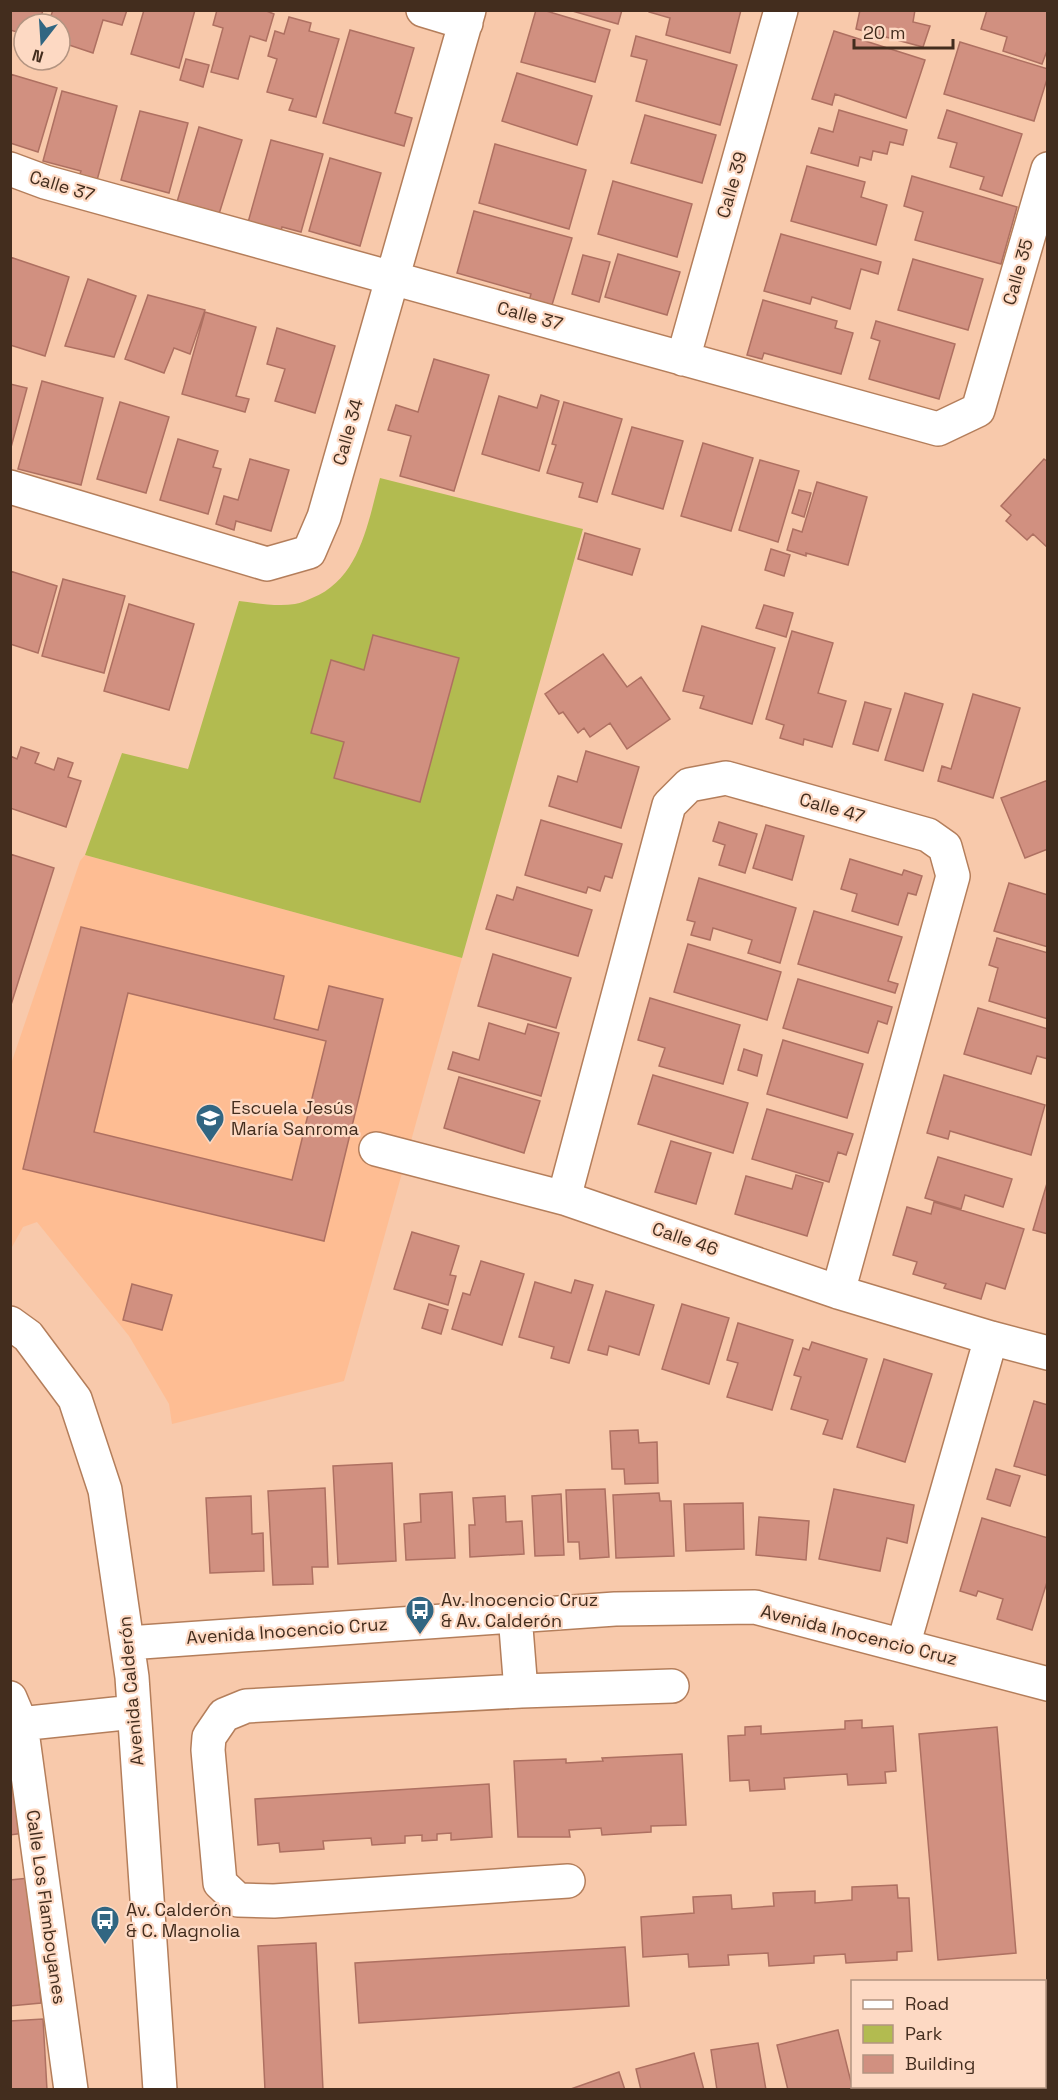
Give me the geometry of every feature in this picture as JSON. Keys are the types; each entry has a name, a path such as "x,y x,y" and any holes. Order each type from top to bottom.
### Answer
{"street":[{"path":"423,10 467,17"},
{"name":"Calle 39","path":"684,359 781,10"},
{"name":"Calle 34","path":"10,487 267,564 309,552 324,517 467,17"},
{"name":"Calle 37","path":"10,169 45,182 939,429 978,410 999,340"},
{"name":"Calle 35","path":"999,340 1047,169"},
{"name":"Calle 47","path":"564,1198 669,805 682,791 689,785 726,778 928,835 945,847 953,876 838,1292"},
{"name":"Calle 46","path":"376,1149 564,1198 838,1292 1047,1353"},
{"name":"Avenida Calderón","path":"10,1323 28,1336 75,1399 105,1490 128,1643 160,2090"},
{"path":"903,1646 991,1338"},
{"name":"Avenida Inocencio Cruz","path":"128,1643 615,1609 755,1607 1047,1684"},
{"path":"515,1615 521,1691"},
{"path":"568,1881 274,1901 238,1899 220,1883 208,1750 209,1737 224,1715 246,1706 521,1691 672,1686"},
{"path":"14,1716 134,1712"},
{"name":"Calle Los Flamboyanes","path":"14,1716 71,2090"}],"shaded area":[{"name":"Escuela Jesús María Sanroma","path":"85,855 462,958 344,1381 172,1424 169,1404 129,1336 37,1222 23,1227 11,1246 11,1064 80,861"}],"green space":[{"path":"380,478 583,529 462,958 85,855 122,753 188,769 239,601 288,605 312,598 328,589 341,577 360,547"}],"building":[{"path":"10,10 43,10 42,12 12,12 12,31 10,30"},
{"path":"53,10 127,10 122,25 103,20 93,53 72,46 72,12 52,12"},
{"path":"144,10 195,10 179,68 131,54"},
{"path":"217,10 264,10 274,14 266,41 250,36 238,79 211,72 223,28 213,25"},
{"path":"536,10 543,10 610,30 595,82 521,62"},
{"path":"569,10 622,10 618,24"},
{"path":"649,10 741,10 730,53 666,35 670,18 649,12"},
{"path":"860,10 915,10 913,22 930,26 923,47 856,29"},
{"path":"987,10 1048,10 1048,48 1042,64 1003,51 1007,37 981,29"},
{"path":"289,17 311,23 309,31 339,39 316,117 289,110 293,99 267,92 277,59 268,56 275,31 284,34"},
{"path":"350,30 414,48 395,113 412,118 404,146 323,123"},
{"path":"834,31 925,60 906,118 835,94 832,105 812,99"},
{"path":"636,36 737,65 720,125 636,101 647,60 631,56"},
{"path":"960,42 1048,69 1048,76 1034,121 944,94"},
{"path":"186,59 209,65 203,87 180,80"},
{"path":"517,73 592,96 577,145 502,121"},
{"path":"10,74 57,88 38,152 10,143"},
{"path":"62,91 117,106 96,184 78,179 81,171 43,161"},
{"path":"839,110 907,130 903,145 890,142 887,154 873,151 871,160 860,157 858,166 811,153 819,128 833,132"},
{"path":"947,110 1022,134 1002,196 980,189 984,177 950,167 957,143 938,138"},
{"path":"140,111 188,123 169,193 121,180"},
{"path":"645,115 716,135 702,183 631,163"},
{"path":"199,127 242,140 219,214 177,202"},
{"path":"271,140 323,154 301,232 282,227 280,236 247,226"},
{"path":"495,144 586,170 569,229 479,203"},
{"path":"330,158 381,173 360,246 309,231"},
{"path":"807,166 865,182 861,197 887,205 876,245 791,221"},
{"path":"912,176 1017,207 1001,264 915,240 923,212 904,206"},
{"path":"613,181 692,204 677,257 598,234"},
{"path":"474,211 572,238 549,315 527,308 531,294 457,273"},
{"path":"781,234 881,262 878,274 861,269 850,309 812,297 810,304 764,291"},
{"path":"618,254 680,272 667,315 605,297"},
{"path":"583,255 610,262 599,302 572,294"},
{"path":"10,257 69,277 45,356 10,345"},
{"path":"913,259 983,279 968,330 898,310"},
{"path":"88,279 136,296 114,357 65,346"},
{"path":"148,295 205,310 190,354 174,348 164,373 125,359"},
{"path":"763,300 837,321 835,328 853,333 841,374 764,353 762,359 747,355"},
{"path":"205,312 256,327 236,396 249,399 245,412 182,394"},
{"path":"876,321 955,344 939,399 869,379 880,341 871,338"},
{"path":"277,328 335,346 315,413 275,401 285,369 267,364"},
{"path":"434,359 489,375 454,491 400,476 411,436 388,430 396,405 418,412"},
{"path":"42,381 103,398 81,485 18,469"},
{"path":"10,384 27,388 10,451"},
{"path":"541,395 559,401 539,471 482,454 499,396 537,408"},
{"path":"120,402 169,417 146,493 97,479"},
{"path":"564,402 622,419 597,502 579,497 583,483 547,473 556,445 552,444"},
{"path":"632,427 683,441 663,509 612,494"},
{"path":"178,439 218,451 213,467 221,469 208,514 160,500"},
{"path":"703,443 753,458 731,531 681,516"},
{"path":"250,459 289,470 271,531 236,521 234,530 216,524 224,496 238,500"},
{"path":"1044,459 1048,462 1048,548 1033,534 1027,540 1006,521 1011,515 1001,506"},
{"path":"760,460 799,471 778,542 739,530"},
{"path":"817,482 867,497 848,565 787,550 793,529 802,532"},
{"path":"799,490 811,493 804,517 792,513"},
{"path":"585,533 640,549 632,575 578,559"},
{"path":"771,549 790,555 784,576 765,570"},
{"path":"10,571 57,586 38,653 10,644"},
{"path":"63,579 125,596 104,673 42,656"},
{"path":"129,604 194,624 169,710 104,691"},
{"path":"764,605 793,613 786,637 756,628"},
{"path":"702,626 775,648 752,724 700,708 704,696 683,691"},
{"path":"792,631 833,643 818,693 846,701 832,747 804,739 803,745 780,738 784,725 766,719"},
{"path":"373,635 459,658 420,802 334,778 344,742 311,733 331,660 364,670"},
{"path":"603,654 627,687 641,677 670,719 627,749 610,723 590,737 584,728 578,733 563,712 559,714 545,694"},
{"path":"905,693 943,704 923,771 885,760"},
{"path":"973,694 1020,708 993,798 938,781 942,766 951,769"},
{"path":"865,702 891,709 878,751 853,744"},
{"path":"21,747 39,753 35,763 54,770 58,758 73,763 68,777 81,781 66,827 10,808 10,756 17,759"},
{"path":"586,751 639,767 621,828 549,806 558,776 577,782"},
{"path":"1048,780 1048,849 1025,858 1001,798"},
{"path":"541,820 622,844 612,878 605,876 600,891 588,887 586,893 525,875"},
{"path":"719,822 757,834 745,873 719,865 725,845 713,841"},
{"path":"766,825 804,836 792,880 753,868"},
{"path":"10,854 54,868 10,1008"},
{"path":"850,859 902,875 904,870 922,876 916,895 908,893 898,925 852,911 857,894 841,889"},
{"path":"699,878 796,908 780,963 748,953 752,940 713,928 710,940 691,935 695,922 687,920"},
{"path":"1009,883 1048,895 1048,947 994,931"},
{"path":"517,887 592,910 578,956 486,929 497,895 513,900"},
{"path":"814,911 902,937 888,981 898,984 895,993 798,964"},
{"path":"81,927 284,976 274,1019 318,1030 329,986 383,999 324,1241 23,1169","holes":["128,993 326,1041 292,1180 94,1132"]},
{"path":"997,938 1048,953 1048,1019 989,1001 998,968 989,965"},
{"path":"688,944 781,972 767,1020 674,992"},
{"path":"493,954 571,978 556,1028 478,1006"},
{"path":"798,979 892,1007 887,1024 878,1021 868,1053 783,1028"},
{"path":"650,998 740,1025 723,1084 659,1066 665,1048 638,1040"},
{"path":"978,1008 1048,1029 1048,1059 1037,1056 1031,1074 964,1054"},
{"path":"489,1023 525,1034 528,1024 559,1033 541,1096 448,1069 453,1052 479,1060"},
{"path":"783,1040 863,1064 847,1118 767,1094"},
{"path":"744,1049 762,1055 757,1076 738,1070"},
{"path":"653,1075 748,1103 733,1153 638,1124"},
{"path":"944,1075 1045,1105 1031,1155 950,1131 948,1139 927,1133"},
{"path":"459,1077 540,1101 524,1153 444,1128"},
{"path":"767,1109 853,1134 846,1155 838,1152 829,1182 752,1159"},
{"path":"671,1141 711,1153 696,1204 655,1192"},
{"path":"938,1157 1012,1179 1003,1207 965,1195 961,1209 925,1198"},
{"path":"796,1175 823,1183 807,1236 735,1214 746,1176 792,1189"},
{"path":"1048,1180 1048,1234 1033,1230"},
{"path":"934,1202 1024,1229 1005,1289 986,1283 981,1299 944,1288 946,1284 913,1274 917,1262 893,1255 907,1207 931,1214"},
{"path":"412,1232 459,1246 450,1275 456,1276 448,1305 394,1289"},
{"path":"481,1261 524,1274 502,1345 452,1329 463,1293 470,1295"},
{"path":"575,1280 593,1285 569,1363 551,1358 554,1347 519,1337 535,1282 571,1293"},
{"path":"132,1284 172,1295 162,1330 123,1320"},
{"path":"606,1291 654,1305 639,1355 609,1346 607,1355 588,1350"},
{"path":"429,1304 448,1310 441,1334 422,1328"},
{"path":"682,1304 729,1318 709,1384 662,1369"},
{"path":"738,1323 793,1340 772,1410 727,1397 738,1363 727,1360"},
{"path":"812,1342 867,1359 842,1439 823,1434 828,1420 791,1409 801,1377 794,1375 803,1348 809,1350"},
{"path":"884,1359 932,1374 905,1462 857,1447"},
{"path":"1034,1401 1048,1405 1048,1476 1014,1466"},
{"path":"638,1430 639,1443 657,1442 658,1483 625,1484 624,1469 612,1469 610,1431"},
{"path":"392,1463 396,1561 338,1564 333,1466"},
{"path":"996,1469 1020,1476 1010,1506 987,1499"},
{"path":"325,1488 328,1567 312,1567 313,1584 273,1585 268,1491"},
{"path":"605,1489 609,1557 580,1559 579,1542 568,1542 566,1490"},
{"path":"834,1489 914,1505 907,1543 887,1538 880,1571 819,1559"},
{"path":"452,1492 455,1558 406,1560 404,1524 421,1522 420,1494"},
{"path":"659,1493 660,1501 671,1501 674,1556 616,1558 613,1495"},
{"path":"561,1494 564,1555 535,1556 532,1496"},
{"path":"251,1496 252,1534 263,1533 264,1571 210,1573 206,1498"},
{"path":"505,1496 506,1522 522,1521 524,1554 470,1557 469,1525 475,1525 473,1498"},
{"path":"743,1503 744,1549 686,1551 684,1504"},
{"path":"759,1517 809,1521 806,1560 756,1555"},
{"path":"982,1518 1048,1538 1048,1579 1032,1630 997,1619 1003,1599 978,1591 976,1596 960,1591"},
{"path":"862,1720 862,1728 893,1726 896,1771 885,1772 886,1783 848,1785 847,1774 784,1778 785,1789 750,1791 749,1780 730,1781 728,1736 745,1735 745,1727 761,1726 761,1734 845,1729 845,1721"},
{"path":"997,1727 1016,1953 938,1960 919,1734"},
{"path":"682,1754 686,1825 651,1826 651,1832 602,1835 601,1828 569,1830 570,1837 518,1837 514,1761 566,1759 566,1763 603,1761 602,1758"},
{"path":"17,1772 24,1833 10,1835 10,1773"},
{"path":"489,1784 492,1837 451,1840 451,1833 437,1834 437,1840 422,1841 422,1835 405,1836 405,1843 372,1845 371,1838 323,1841 324,1849 280,1852 279,1843 258,1845 255,1799"},
{"path":"29,1878 41,2003 10,2006 10,1880"},
{"path":"897,1885 898,1898 909,1898 912,1951 897,1952 897,1960 846,1963 845,1954 814,1956 814,1963 769,1966 768,1953 728,1955 729,1965 689,1967 688,1954 643,1957 641,1917 694,1913 693,1897 731,1895 732,1909 774,1906 773,1893 815,1891 815,1903 852,1900 852,1887"},
{"path":"316,1943 323,2090 265,2090 258,1946"},
{"path":"625,1947 629,2006 359,2023 355,1963"},
{"path":"43,2019 47,2090 10,2090 10,2021"},
{"path":"838,2030 853,2090 788,2090 777,2045"},
{"path":"758,2043 766,2090 717,2090 711,2050"},
{"path":"694,2053 704,2090 641,2090 636,2069"},
{"path":"619,2072 625,2090 568,2090"},
{"path":"862,2088 924,2088 925,2090 863,2090"}],"place":[{"name":"Escuela Jesús María Sanroma","path":"210,1144"},
{"name":"Av. Inocencio Cruz & Av. Calderón","path":"420,1636"},
{"name":"Av. Calderón & C. Magnolia","path":"105,1946"}]}
